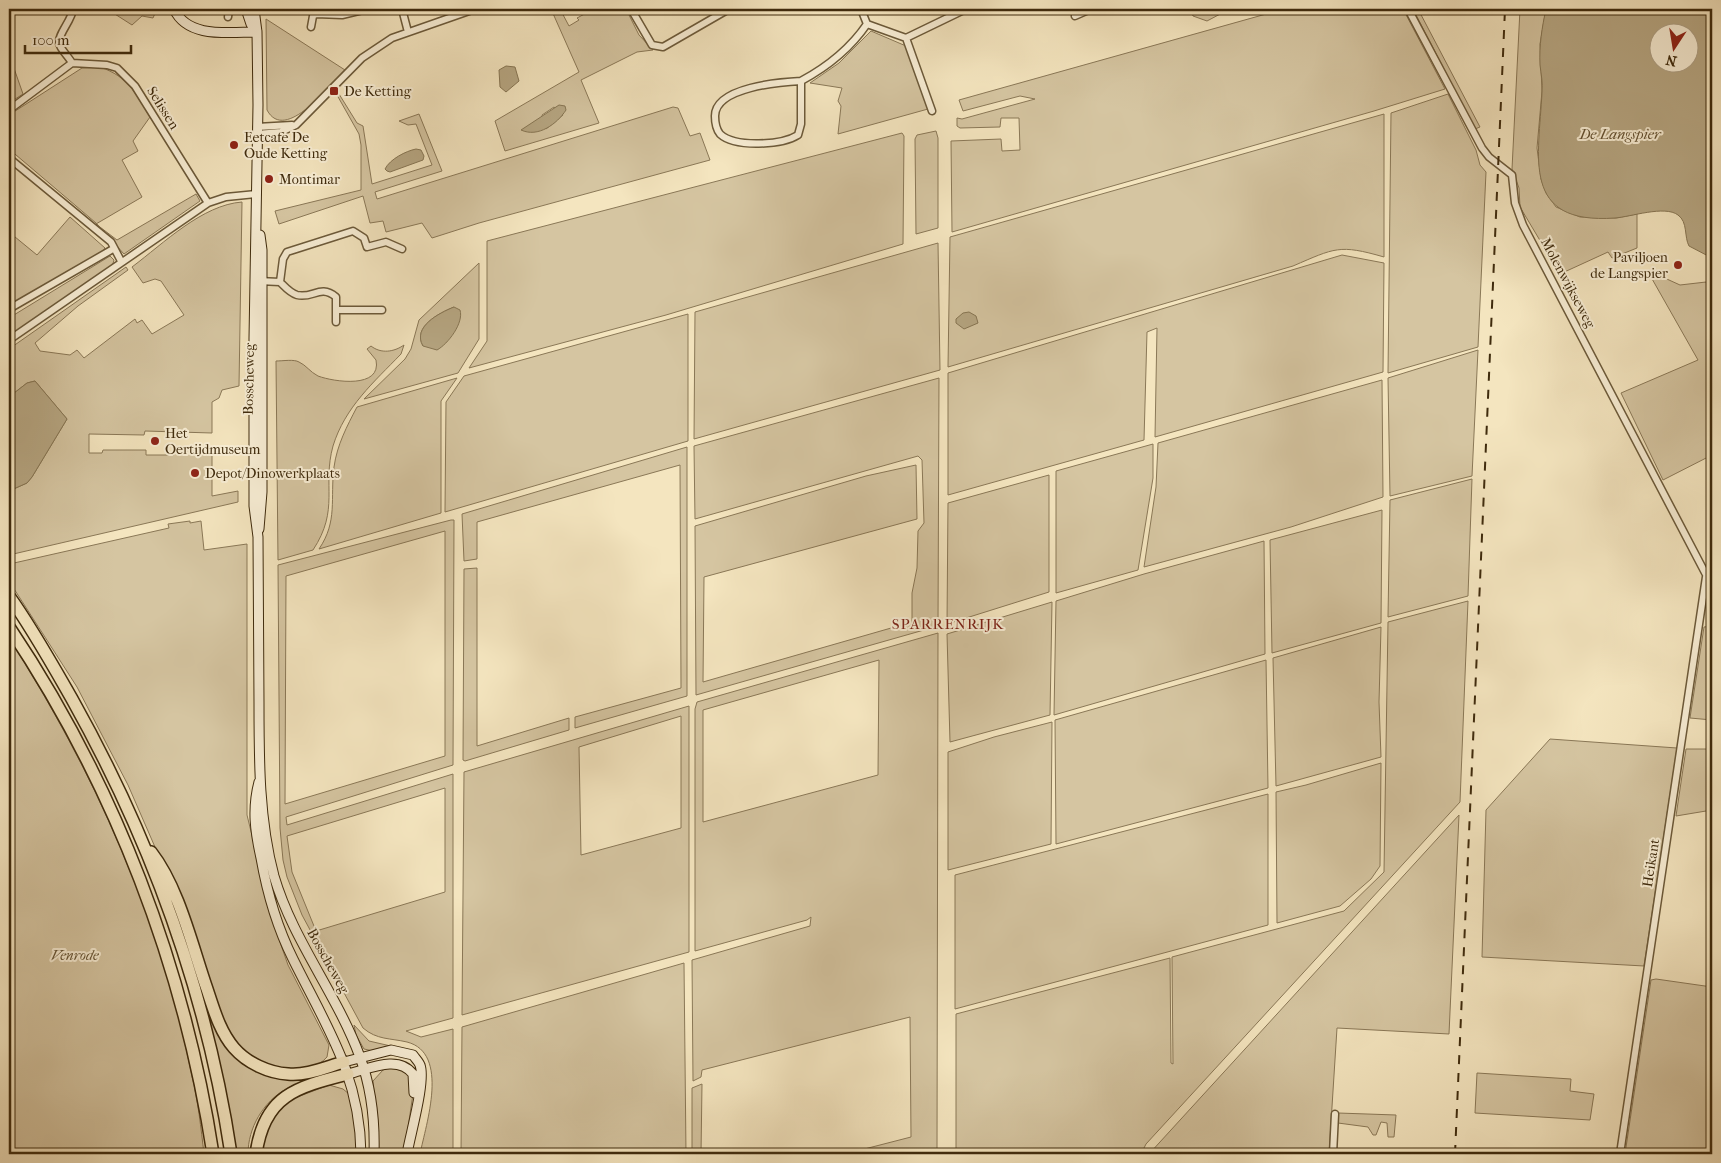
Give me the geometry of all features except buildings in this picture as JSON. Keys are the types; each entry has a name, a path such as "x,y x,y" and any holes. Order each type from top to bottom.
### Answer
{"highway":[{"path":"9,596 40,643 106,760 142,838 165,899 198,1002 210,1048 231,1154"},
{"path":"9,627 64,716 93,770 148,900 170,962 195,1055 213,1154"},
{"path":"142,838 161,864 216,1015 223,1032 235,1049 251,1062 270,1071 289,1075 307,1073 344,1062"},
{"path":"256,1154 259,1135 266,1117 276,1104 290,1093 348,1074"}],"main road":[{"path":"174,9 184,23 189,26 221,33 257,32"},
{"name":"Bosscheweg","path":"246,9 251,24 257,32"},
{"name":"Bosscheweg","path":"254,9 257,32 257,221 262,250 259,281 254,506 258,536 260,780 270,855 284,904 361,1058 373,1117 374,1154"},
{"name":"Bosscheweg","path":"260,780 254,802 254,824 273,910 292,958 324,1016 344,1062 359,1118 361,1154"},
{"path":"344,1062 391,1050 413,1056 420,1065 422,1077 407,1154"},
{"path":"348,1074 393,1063 409,1068 415,1082 415,1109"}],"street":[{"path":"9,110 72,63 59,43 70,21 73,9"},
{"path":"228,17 229,9"},
{"path":"310,27 313,16 316,14 342,15 367,9"},
{"path":"402,9 408,32"},
{"path":"257,131 281,132 296,125 362,58 392,38 475,9"},
{"path":"631,9 652,45 663,47 729,9"},
{"path":"861,9 866,24"},
{"path":"866,24 906,38 966,9"},
{"path":"1075,16 1090,9"},
{"name":"Molenwijkseweg","path":"1408,9 1482,148 1489,157 1512,175 1515,203 1523,225 1712,586"},
{"path":"801,81 800,130 798,135 792,139 766,143 748,143 730,139 720,134 714,123 718,105 739,92 760,86 801,81 825,68 839,56 866,24"},
{"path":"906,38 932,111"},
{"name":"Selissen","path":"72,63 107,65 123,72 135,86 208,203"},
{"path":"9,158 111,242 113,249 122,261"},
{"path":"9,340 208,203 226,197 257,194"},
{"path":"280,282 282,259 287,252 353,231 364,238 367,247 386,242 402,249"},
{"path":"9,309 113,249"},
{"path":"259,281 280,282 294,294 300,295 323,291 331,293 336,297 336,322"},
{"path":"336,310 382,310"},
{"name":"Heikant","path":"1620,1154 1706,575"},
{"path":"1333,1154 1335,1114"}],"green space":[{"path":"107,9 157,9 153,18 142,16 132,25"},
{"path":"551,9 560,9 569,26 579,20 577,18 594,9 626,9 639,35 653,50 637,52 581,80 599,123 505,151 495,121 579,72","holes":["554,107 563,115 546,129 542,115"]},
{"path":"1190,9 1228,9 1228,14 1224,12 1207,21 1193,16"},
{"path":"1284,9 1403,9 1445,89 952,232 951,141 1001,139 1002,151 1020,150 1019,118 1001,118 1000,127 960,128 957,126 957,118 962,119 1035,99 1020,96 963,111 959,100"},
{"path":"1413,9 1418,9 1480,127 1475,129"},
{"path":"1520,9 1546,9 1540,44 1542,91 1537,148 1541,179 1546,193 1556,207 1580,217 1616,218 1637,214 1637,248 1612,258 1608,252 1560,274 1520,207 1519,188 1512,169"},
{"path":"266,19 345,70 308,108 296,116 285,120 275,119 267,110"},
{"path":"871,31 906,46 928,109 838,134 841,106 838,101 842,88 810,83 839,63"},
{"path":"9,54 23,94 9,103"},
{"path":"100,67 125,81 150,117 133,141 138,151 122,160 142,197 97,224 9,149 9,115 82,68"},
{"path":"339,94 357,123 363,126 372,184 432,165 416,124 408,125 399,121 419,114 442,171 375,192 377,199 673,107 678,108 690,136 700,133 710,160 479,223 432,238 422,223 386,232 383,221 370,223 363,196 279,224 275,211 361,190 361,145 359,134 337,95"},
{"path":"1448,94 1476,150 1480,165 1486,172 1478,347 1388,373 1391,113"},
{"path":"1384,114 1384,257 1347,249 1328,252 1293,266 948,367 950,237"},
{"path":"936,131 938,138 938,228 916,234 915,139 917,135"},
{"path":"902,133 904,136 903,244 666,315 469,368 487,341 487,241"},
{"path":"196,194 200,201 124,254 99,226 117,240"},
{"path":"242,202 239,386 222,390 219,398 212,402 212,433 145,431 144,435 89,434 89,453 102,453 103,450 146,450 146,455 174,455 175,449 212,452 212,496 238,491 238,502 9,555 9,491 27,483 32,477 67,419 35,381 27,383 9,397 9,349 126,267 128,270 78,306 35,343 40,351 70,355 77,350 84,358 135,319 137,323 142,320 152,334 184,315 161,281 155,279 143,283 132,267 198,218 212,210"},
{"path":"70,217 105,248 103,251 9,306 9,232 37,255"},
{"path":"938,243 940,370 694,439 695,312"},
{"path":"1342,255 1384,263 1383,372 1155,437 1157,328 1147,332 1144,440 948,495 948,373"},
{"path":"110,256 114,260 111,270 9,338 9,318"},
{"path":"479,263 479,339 458,373 364,399 405,359 411,349 419,320","holes":["454,307 423,346 421,333 424,327 435,317"]},
{"path":"1647,270 1680,285 1706,282 1712,295 1712,455 1663,480 1621,393 1698,360"},
{"path":"688,314 688,441 445,512 446,402 464,376"},
{"path":"404,345 401,354 361,396 338,432 330,460 326,522 313,550 278,560 276,361 297,361 318,376 335,380 355,381 372,376 376,369 376,360 367,349 371,346 375,349 388,351"},
{"path":"1478,350 1472,476 1390,496 1388,378"},
{"path":"457,378 441,401 441,513 319,549 329,529 331,519 334,467 337,451 357,407"},
{"path":"939,378 938,626 696,695 695,526 866,476 916,465 917,519 704,577 703,682 912,622 912,593 917,568 918,531 924,523 922,460 918,456 695,519 694,446"},
{"path":"1382,380 1383,497 1291,527 1144,567 1156,487 1158,443"},
{"path":"1153,444 1153,478 1138,570 1056,593 1056,471"},
{"path":"687,447 687,696 575,728 575,717 681,688 680,465 477,522 477,559 464,561 462,514"},
{"path":"1049,475 1049,592 947,624 948,503"},
{"path":"1472,479 1468,596 1388,617 1390,500"},
{"path":"1382,510 1381,623 1272,653 1270,540"},
{"path":"454,520 453,765 286,817 287,825 453,774 453,1018 406,1031 421,1037 453,1029 453,1154 420,1154 432,1091 432,1074 428,1060 420,1049 407,1042 379,1037 363,1028 302,915 287,877 283,860 280,828 278,565","holes":["445,531 445,756 285,804 286,576","445,788 445,892 316,931 292,872 287,836"]},
{"path":"190,521 190,523 201,521 204,550 247,544 247,815 273,922 288,965 329,1045 327,1057 319,1064 309,1068 287,1069 275,1067 254,1059 243,1051 228,1033 168,877 128,785 77,687 9,581 9,556 14,563 169,528 168,524"},
{"path":"1264,541 1265,654 1054,715 1056,601 1144,574"},
{"path":"477,568 477,746 569,718 569,730 465,761 463,760 464,569"},
{"path":"1468,601 1460,802 1146,1144 1141,1154 956,1154 956,1014 1170,958 1171,1063 1173,1064 1172,957 1344,911 1384,872 1388,622"},
{"path":"1052,602 1050,715 950,742 947,634"},
{"path":"1712,626 1712,720 1690,718 1704,627"},
{"path":"1381,627 1379,702 1381,757 1276,786 1273,658"},
{"path":"938,633 937,1154 845,1154 911,1137 910,1017 702,1070 701,1077 693,1081 692,960 810,926 811,917 807,920 695,951 695,709 697,702","holes":["879,660 878,775 703,822 703,710"]},
{"name":"Venrode","path":"9,638 69,741 96,794 121,848 143,904 179,1018 196,1095 204,1154 9,1154"},
{"path":"1266,660 1268,788 1056,844 1055,720"},
{"path":"689,706 689,952 462,1015 464,772","holes":["681,716 681,828 581,855 579,747"]},
{"path":"1052,722 1051,844 948,870 948,752 994,737"},
{"path":"1550,739 1677,748 1644,966 1482,957 1486,810"},
{"path":"1686,749 1712,749 1712,810 1676,816"},
{"path":"1381,763 1380,866 1371,879 1340,906 1277,923 1276,792"},
{"path":"1268,794 1268,925 955,1009 955,875"},
{"path":"1459,815 1449,1034 1337,1028 1329,1154 1149,1154"},
{"path":"684,963 686,1154 461,1154 462,1027"},
{"path":"1656,979 1712,987 1712,1154 1625,1154 1651,980"},
{"path":"199,982 241,1059 310,1077 278,1094 264,1108 254,1125 248,1154 237,1154 220,1064"},
{"path":"354,1025 369,1041 395,1047 373,1051 364,1049 356,1035"},
{"path":"397,1065 407,1069 413,1094 404,1154 379,1154 373,1081 383,1070"},
{"path":"1477,1073 1571,1079 1570,1091 1594,1094 1590,1120 1475,1113"},
{"path":"702,1084 701,1154 692,1154 692,1088"},
{"path":"329,1085 343,1089 349,1094 355,1121 357,1154 256,1154 275,1111 292,1099"},
{"path":"1338,1113 1396,1115 1394,1137 1388,1137 1387,1123 1381,1122 1376,1135 1373,1135 1368,1127 1338,1123"}],"water":[{"name":"De Langspier","path":"1546,9 1712,9 1712,258 1689,246 1685,226 1681,218 1672,212 1656,211 1615,218 1584,217 1563,210 1549,198 1542,182 1539,162 1542,89 1540,65 1541,37"},
{"path":"506,66 515,67 519,81 506,92 500,87 499,70"},
{"path":"559,105 565,106 566,110 552,125 534,132 521,130"},
{"path":"416,149 421,150 424,156 423,160 390,172 385,169 387,165 399,156"},
{"path":"454,307 460,310 461,315 454,333 437,350 423,346 421,333 424,327 441,313"},
{"path":"969,312 976,316 978,323 964,329 956,323 956,319 963,313"},
{"path":"35,381 67,419 32,477 27,483 9,491 9,397 27,383"}],"railway":[{"path":"1455,1154 1505,9"}],"place":[{"name":"De Ketting","path":"334,91"},
{"name":"Eetcafe De Oude Ketting","path":"234,145"},
{"name":"Montimar","path":"269,179"},
{"name":"Paviljoen de Langspier","path":"1678,265"},
{"name":"Het Oertijdmuseum","path":"155,441"},
{"name":"Depot/Dinowerkplaats","path":"195,473"}],"district":[{"name":"SPARRENRIJK","path":"948,624"}]}
